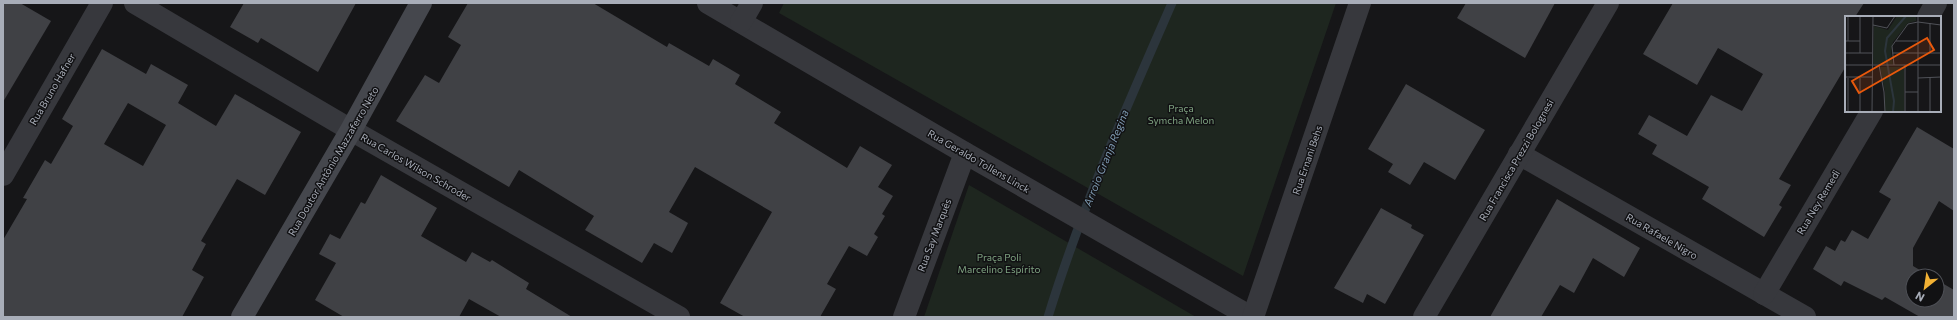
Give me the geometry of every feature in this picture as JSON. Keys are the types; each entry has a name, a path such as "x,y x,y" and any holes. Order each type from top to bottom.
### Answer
{"street":[{"name":"Rua Bruno Hafner","path":"3,175 102,3"},
{"name":"Rua Carlos Wilson Schroder","path":"135,3 352,130 679,317"},
{"name":"Rua Doutor Antônio Mazzaferro Neto","path":"242,317 352,130 421,3"},
{"name":"Rua Geraldo Tollens Linck","path":"708,3 1133,250 1252,317"},
{"path":"740,22 752,3"},
{"name":"Rua Ernani Behs","path":"1252,317 1360,3"},
{"name":"Rua Francisca Prezzi Bolognesi","path":"1424,317 1608,3"},
{"path":"1929,16 1936,3"},
{"name":"Rua Ney Remedi","path":"1764,294 1871,112"},
{"name":"Rua Say Marquês","path":"904,317 965,153"},
{"name":"Rua Rafaele Nigro","path":"1519,154 1805,317"}],"green space":[{"name":"Praça Symcha Melon","path":"784,3 1336,3 1243,276 779,13"},
{"name":"Praça Poli Marcelino Espírito","path":"969,185 1196,317 924,317"}],"building":[{"path":"3,3 20,3 51,21 3,102"},
{"path":"244,3 356,3 318,72 261,38 258,43 230,27"},
{"path":"468,3 593,3 667,47 669,43 709,66 713,59 740,75 735,84 781,112 774,123 847,168 860,146 892,165 878,187 893,196 882,214 885,216 874,234 878,237 867,256 849,246 827,284 836,289 820,317 745,317 720,303 772,212 695,167 669,212 688,223 672,253 654,243 642,263 585,230 594,216 519,170 509,187 396,121 425,75 439,83 461,45 448,37"},
{"path":"1466,3 1555,3 1525,58 1457,18"},
{"path":"1673,3 1864,3 1856,16 1845,16 1845,68 1779,179 1791,185 1779,205 1782,207 1764,237 1702,199 1709,187 1652,154 1657,145 1638,134 1649,115 1687,136 1711,95 1742,111 1763,74 1718,48 1697,85 1643,54"},
{"path":"102,49 146,74 151,64 188,85 178,103 216,126 235,94 301,132 265,195 237,179 201,241 206,244 192,270 204,277 182,317 3,317 3,240 27,199 23,198 45,160 51,164 73,126 62,119","holes":["128,103 166,125 143,166 104,144"]},
{"path":"1406,84 1485,130 1455,180 1424,162 1410,185 1388,172 1393,164 1368,149"},
{"path":"1917,127 1954,149 1954,211 1939,201 1913,248 1913,266 1916,268 1905,268 1905,308 1945,308 1945,285 1954,290 1954,317 1920,317 1885,297 1882,300 1844,281 1841,286 1813,269 1826,246 1835,251 1841,240 1845,242 1852,230 1868,239 1891,199 1879,192"},
{"path":"381,175 437,208 421,236 466,262 472,252 490,262 492,260 529,283 526,289 572,317 501,317 469,299 459,317 344,317 315,300 336,263 319,254 330,234 340,239 361,202 365,204"},
{"path":"1557,199 1640,248 1624,277 1593,258 1574,293 1560,285 1541,317 1490,317"},
{"path":"1381,208 1412,225 1411,228 1424,235 1385,304 1367,294 1363,303 1334,288"}],"waterway":[{"name":"Arroio Granja Regina","path":"1048,317 1090,197 1172,3"}]}
